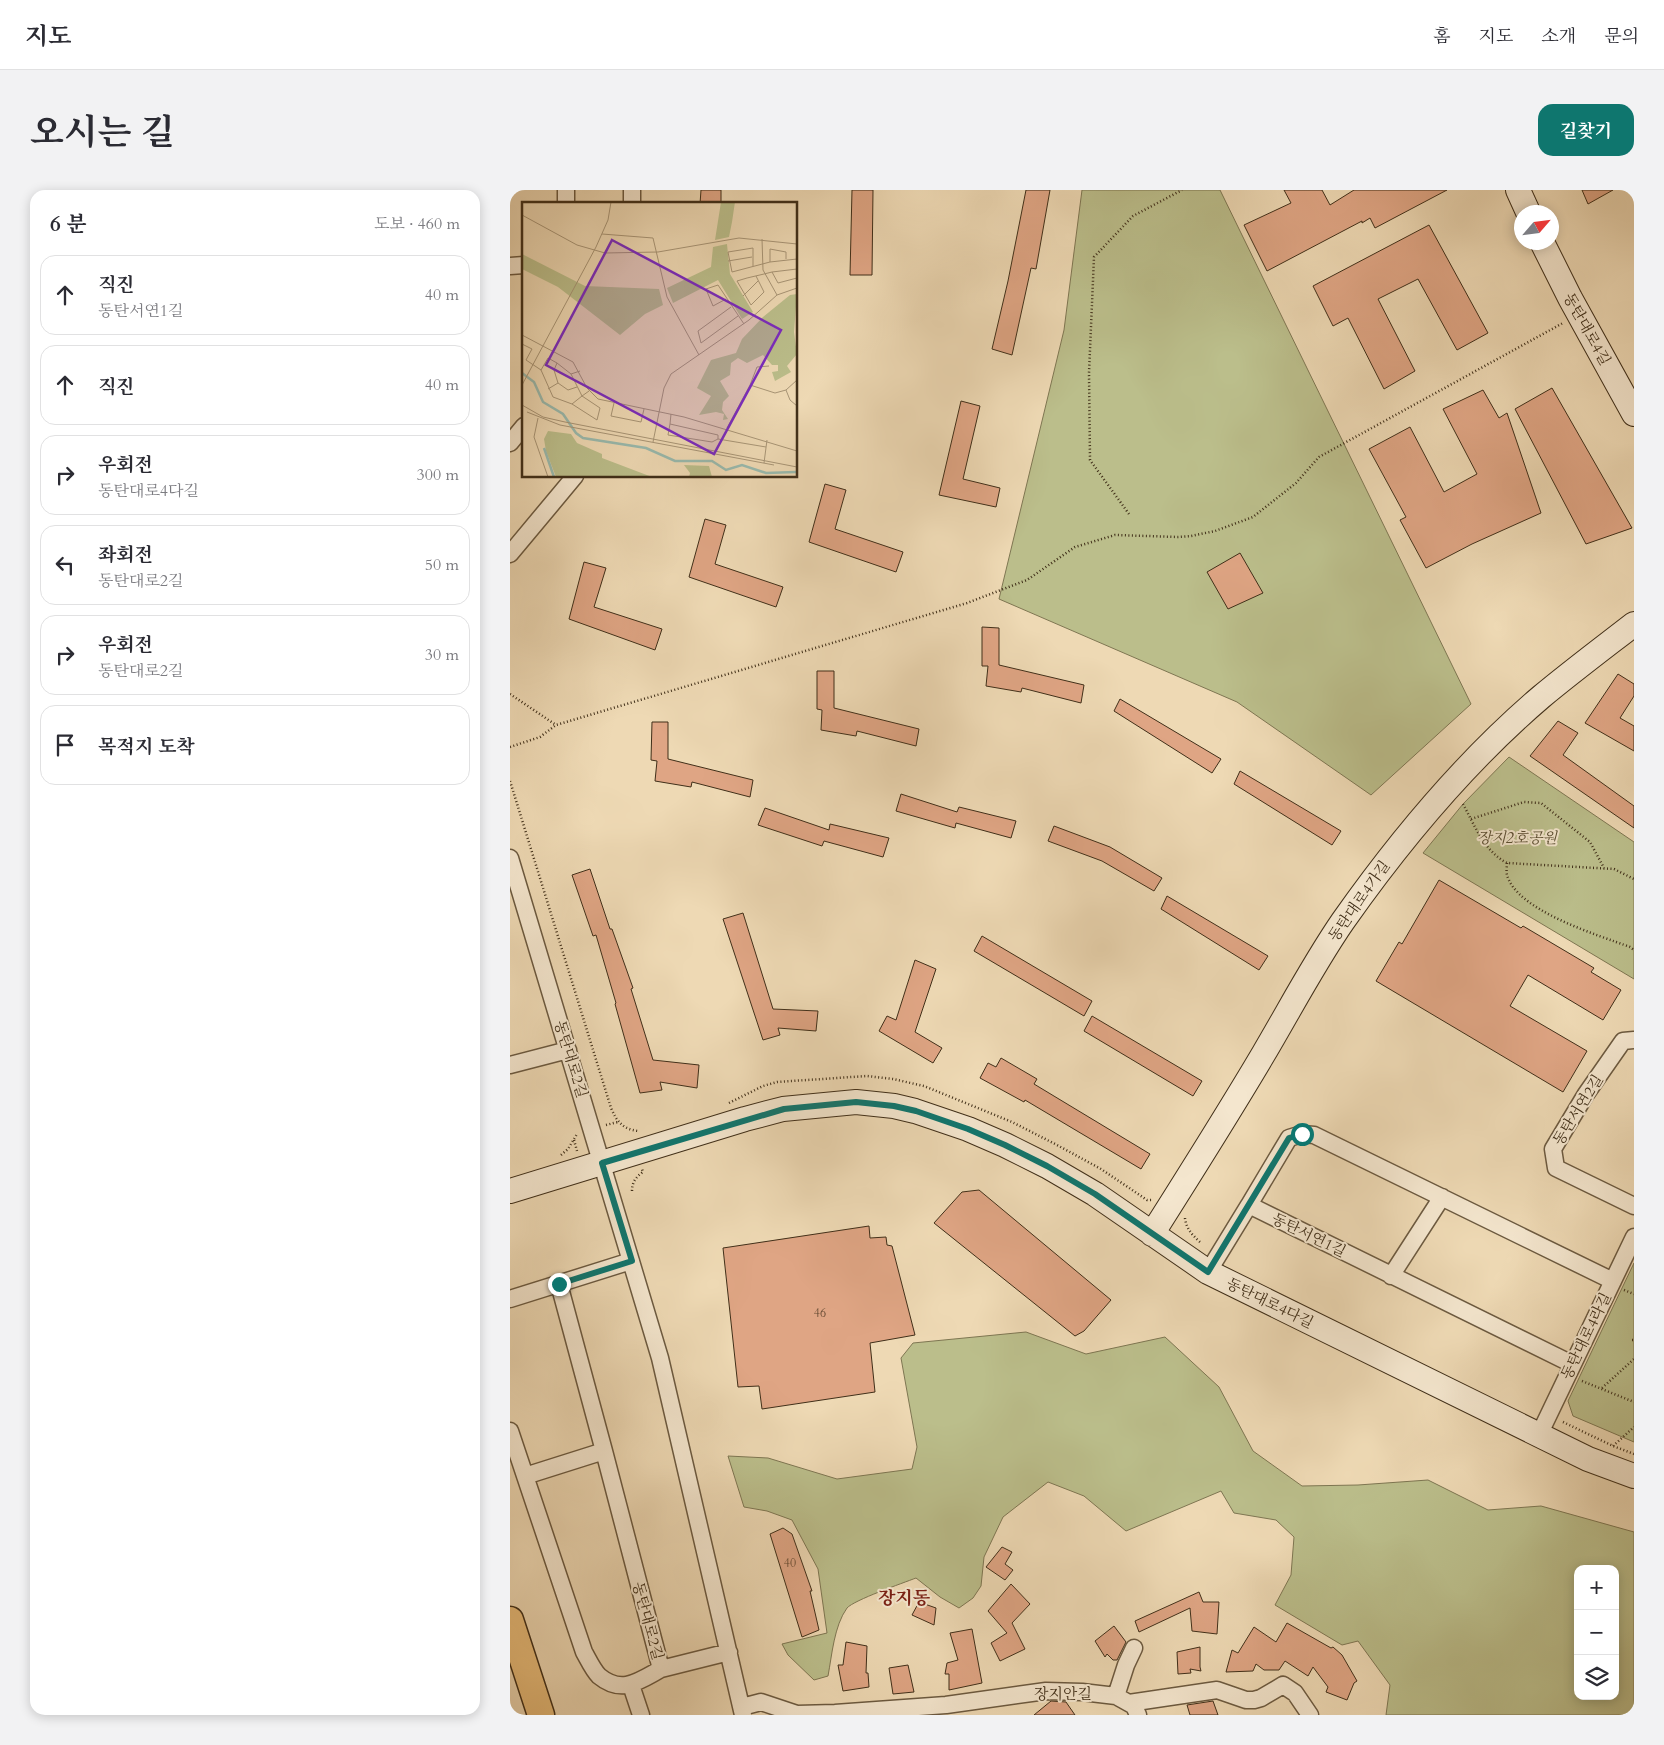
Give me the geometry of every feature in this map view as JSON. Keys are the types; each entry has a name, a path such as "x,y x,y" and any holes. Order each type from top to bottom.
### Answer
{"main road":[{"path":"510,1620 541,1715"}],"street":[{"path":"1518,190 1525,205"},
{"name":"동탄대로4길","path":"1546,250 1570,298 1634,414"},
{"path":"510,444 522,429"},
{"path":"510,554 573,478"},
{"name":"동탄대로4가길","path":"1152,1234 1241,1092 1342,922 1389,859 1445,791 1491,744 1540,698 1634,624"},
{"name":"동탄대로2길","path":"510,858 660,1358 742,1711"},
{"name":"동탄서연2길","path":"1634,1040 1623,1041 1586,1094 1553,1149 1556,1168 1634,1206"},
{"path":"510,1065 568,1050"},
{"name":"동탄대로4다길","path":"510,1191 784,1109 856,1102 916,1111 968,1129 1047,1166 1095,1194 1208,1272 1588,1459 1634,1476"},
{"path":"1208,1272 1289,1138 1302,1134 1314,1135 1613,1281"},
{"path":"1391,1276 1442,1197"},
{"name":"동탄서연1길","path":"1249,1205 1570,1369"},
{"name":"동탄대로4라길","path":"1539,1435 1634,1236"},
{"path":"510,1300 632,1261"},
{"name":"동탄대로2길","path":"559,1284 661,1669 631,1685"},
{"path":"510,1431 584,1652 598,1675 618,1686 631,1685 641,1715"},
{"path":"525,1476 604,1451"},
{"path":"1128,1705 1126,1665 1134,1648"},
{"path":"661,1669 729,1652"},
{"name":"장지안길","path":"742,1711 761,1702 797,1714 835,1713 946,1705 1046,1692 1082,1692 1128,1705 1217,1690 1246,1700 1254,1700 1283,1685 1295,1693 1310,1715"}],"path":[{"path":"1129,514 1090,460 1089,373 1094,257 1133,216 1182,190"},
{"path":"510,747 540,737 556,725 967,603 1027,580 1075,547 1115,535 1178,538 1215,532 1253,516 1296,483 1319,457 1569,320"},
{"path":"510,694 556,725"},
{"path":"510,781 611,1108 618,1122 623,1126 630,1130 640,1131"},
{"path":"1471,819 1524,802 1533,801 1541,803 1590,842 1604,868"},
{"path":"1463,804 1487,848 1496,857 1507,863 1614,869 1634,879"},
{"path":"1507,863 1507,874 1518,894 1539,909 1588,932 1634,950"},
{"path":"724,1105 763,1086 777,1082 867,1076"},
{"path":"632,1191 635,1179 643,1172"},
{"path":"1185,1212 1184,1220 1188,1228 1194,1237 1204,1244"},
{"path":"1601,1389 1634,1359"},
{"path":"1570,1369 1601,1389 1634,1402"},
{"path":"1565,1423 1634,1454"},
{"path":"1613,1446 1634,1427"}],"green space":[{"path":"1082,190 1220,190 1471,704 1371,795 1237,702 999,599 1064,330"},
{"name":"장지2호공원","path":"1509,757 1634,842 1634,979 1423,853 1463,804"},
{"path":"1634,1263 1634,1442 1573,1416 1568,1401"},
{"path":"1026,1332 1086,1354 1165,1337 1219,1387 1253,1451 1302,1486 1358,1485 1428,1480 1488,1510 1541,1506 1634,1532 1634,1715 1386,1715 1390,1685 1358,1641 1342,1645 1275,1605 1291,1575 1294,1537 1276,1520 1234,1513 1221,1491 1126,1531 1084,1496 1048,1482 1003,1517 984,1557 981,1586 973,1598 959,1608 940,1597 916,1578 851,1605 847,1608 839,1623 828,1676 814,1680 788,1655 782,1644 827,1633 818,1569 792,1520 767,1511 744,1507 728,1456 768,1458 837,1479 912,1469 917,1447 901,1358 913,1343"}],"building":[{"path":"701,190 721,190 721,202 700,202"},
{"path":"852,190 873,190 872,275 850,275"},
{"path":"1026,190 1050,190 1036,269 1031,268 1012,355 992,349"},
{"path":"1284,190 1322,190 1330,205 1354,190 1447,190 1375,228 1370,218 1362,223 1362,221 1267,271 1244,225 1291,203"},
{"path":"1582,190 1613,190 1588,204"},
{"path":"1429,225 1488,333 1457,350 1418,279 1378,299 1415,371 1384,389 1348,318 1333,326 1313,286"},
{"path":"1552,388 1632,528 1586,544 1515,409"},
{"path":"1483,390 1499,418 1507,413 1541,513 1472,544 1426,568 1400,520 1406,517 1369,449 1410,427 1444,492 1477,474 1443,409"},
{"path":"961,401 980,406 963,479 1000,488 996,507 939,495"},
{"path":"825,484 846,490 835,529 903,552 896,572 809,542"},
{"path":"705,519 726,525 715,564 783,587 776,607 689,577"},
{"path":"1240,553 1263,593 1228,609 1207,572"},
{"path":"584,562 606,568 594,607 662,629 655,650 569,619"},
{"path":"982,627 999,628 999,665 1084,685 1081,703 1022,688 1021,692 986,686 988,666 982,666"},
{"path":"817,671 834,671 834,708 919,729 916,746 857,731 856,736 821,730 822,710 817,709"},
{"path":"1618,674 1634,684 1634,696 1620,718 1634,726 1634,751 1585,723"},
{"path":"1120,699 1221,759 1212,773 1114,711"},
{"path":"1558,721 1578,733 1563,755 1634,806 1634,828 1530,756"},
{"path":"652,722 668,722 668,759 753,780 750,797 692,782 691,787 655,781 657,761 651,760"},
{"path":"1240,771 1341,831 1332,845 1234,784"},
{"path":"901,794 957,812 959,807 1016,821 1011,838 956,823 955,828 896,811"},
{"path":"765,808 829,830 830,824 889,838 883,857 824,841 822,846 758,825"},
{"path":"1054,826 1110,847 1162,878 1154,891 1102,861 1048,841"},
{"path":"590,869 610,929 612,929 633,988 631,989 653,1060 699,1065 697,1088 660,1082 662,1090 640,1093 596,935 593,936 572,875"},
{"path":"1439,880 1594,968 1591,972 1621,990 1603,1020 1528,975 1510,1006 1587,1051 1563,1092 1376,981 1399,942 1402,944"},
{"path":"1167,896 1268,956 1259,970 1161,909"},
{"path":"743,913 773,1009 818,1011 816,1031 778,1028 780,1035 763,1040 723,919"},
{"path":"982,936 1092,1001 1084,1016 974,951"},
{"path":"915,960 936,969 915,1032 942,1048 933,1063 879,1031 887,1016 896,1020"},
{"path":"1092,1016 1202,1081 1193,1096 1084,1031"},
{"path":"1001,1058 1037,1079 1034,1084 1150,1154 1141,1169 1025,1100 1024,1102 980,1078 988,1063 996,1067"},
{"path":"979,1190 1111,1300 1084,1331 1075,1336 934,1223 962,1192"},
{"path":"869,1226 870,1238 886,1237 887,1245 892,1246 915,1335 870,1343 875,1392 762,1409 759,1386 738,1387 723,1248"},
{"path":"783,1528 792,1534 812,1591 810,1591 819,1630 802,1637 770,1534"},
{"path":"1002,1547 1012,1552 1005,1564 1013,1570 1005,1580 986,1567"},
{"path":"1011,1584 1030,1604 1012,1623 1025,1649 1000,1661 991,1643 1007,1633 988,1611"},
{"path":"1199,1592 1203,1602 1219,1602 1217,1634 1192,1631 1190,1608 1139,1632 1135,1621"},
{"path":"919,1602 936,1608 934,1625 912,1615"},
{"path":"1287,1623 1331,1648 1333,1647 1342,1655 1357,1681 1354,1683 1347,1700 1326,1692 1328,1687 1313,1667 1308,1676 1285,1661 1279,1670 1264,1670 1256,1664 1253,1671 1226,1672 1232,1650 1238,1653 1254,1627 1276,1642"},
{"path":"1114,1626 1126,1642 1117,1660 1113,1660 1107,1654 1105,1657 1095,1641"},
{"path":"972,1629 982,1683 949,1690 949,1674 945,1674 947,1663 958,1660 950,1633"},
{"path":"846,1642 867,1646 866,1673 868,1673 869,1687 843,1691 838,1665 843,1665"},
{"path":"1200,1647 1201,1671 1190,1669 1191,1673 1178,1674 1177,1652"},
{"path":"908,1665 914,1692 893,1694 889,1668"},
{"path":"1051,1701 1066,1702 1075,1715 1034,1715"},
{"path":"1213,1701 1218,1715 1190,1715 1187,1705"}],"district":[{"name":"장지동","path":"904,1598"}],"route":[{"path":"559,1284 632,1261 602,1163 784,1109 856,1102 894,1106 916,1111 968,1129 1047,1166 1095,1194 1208,1272 1289,1138 1302,1134"}]}
